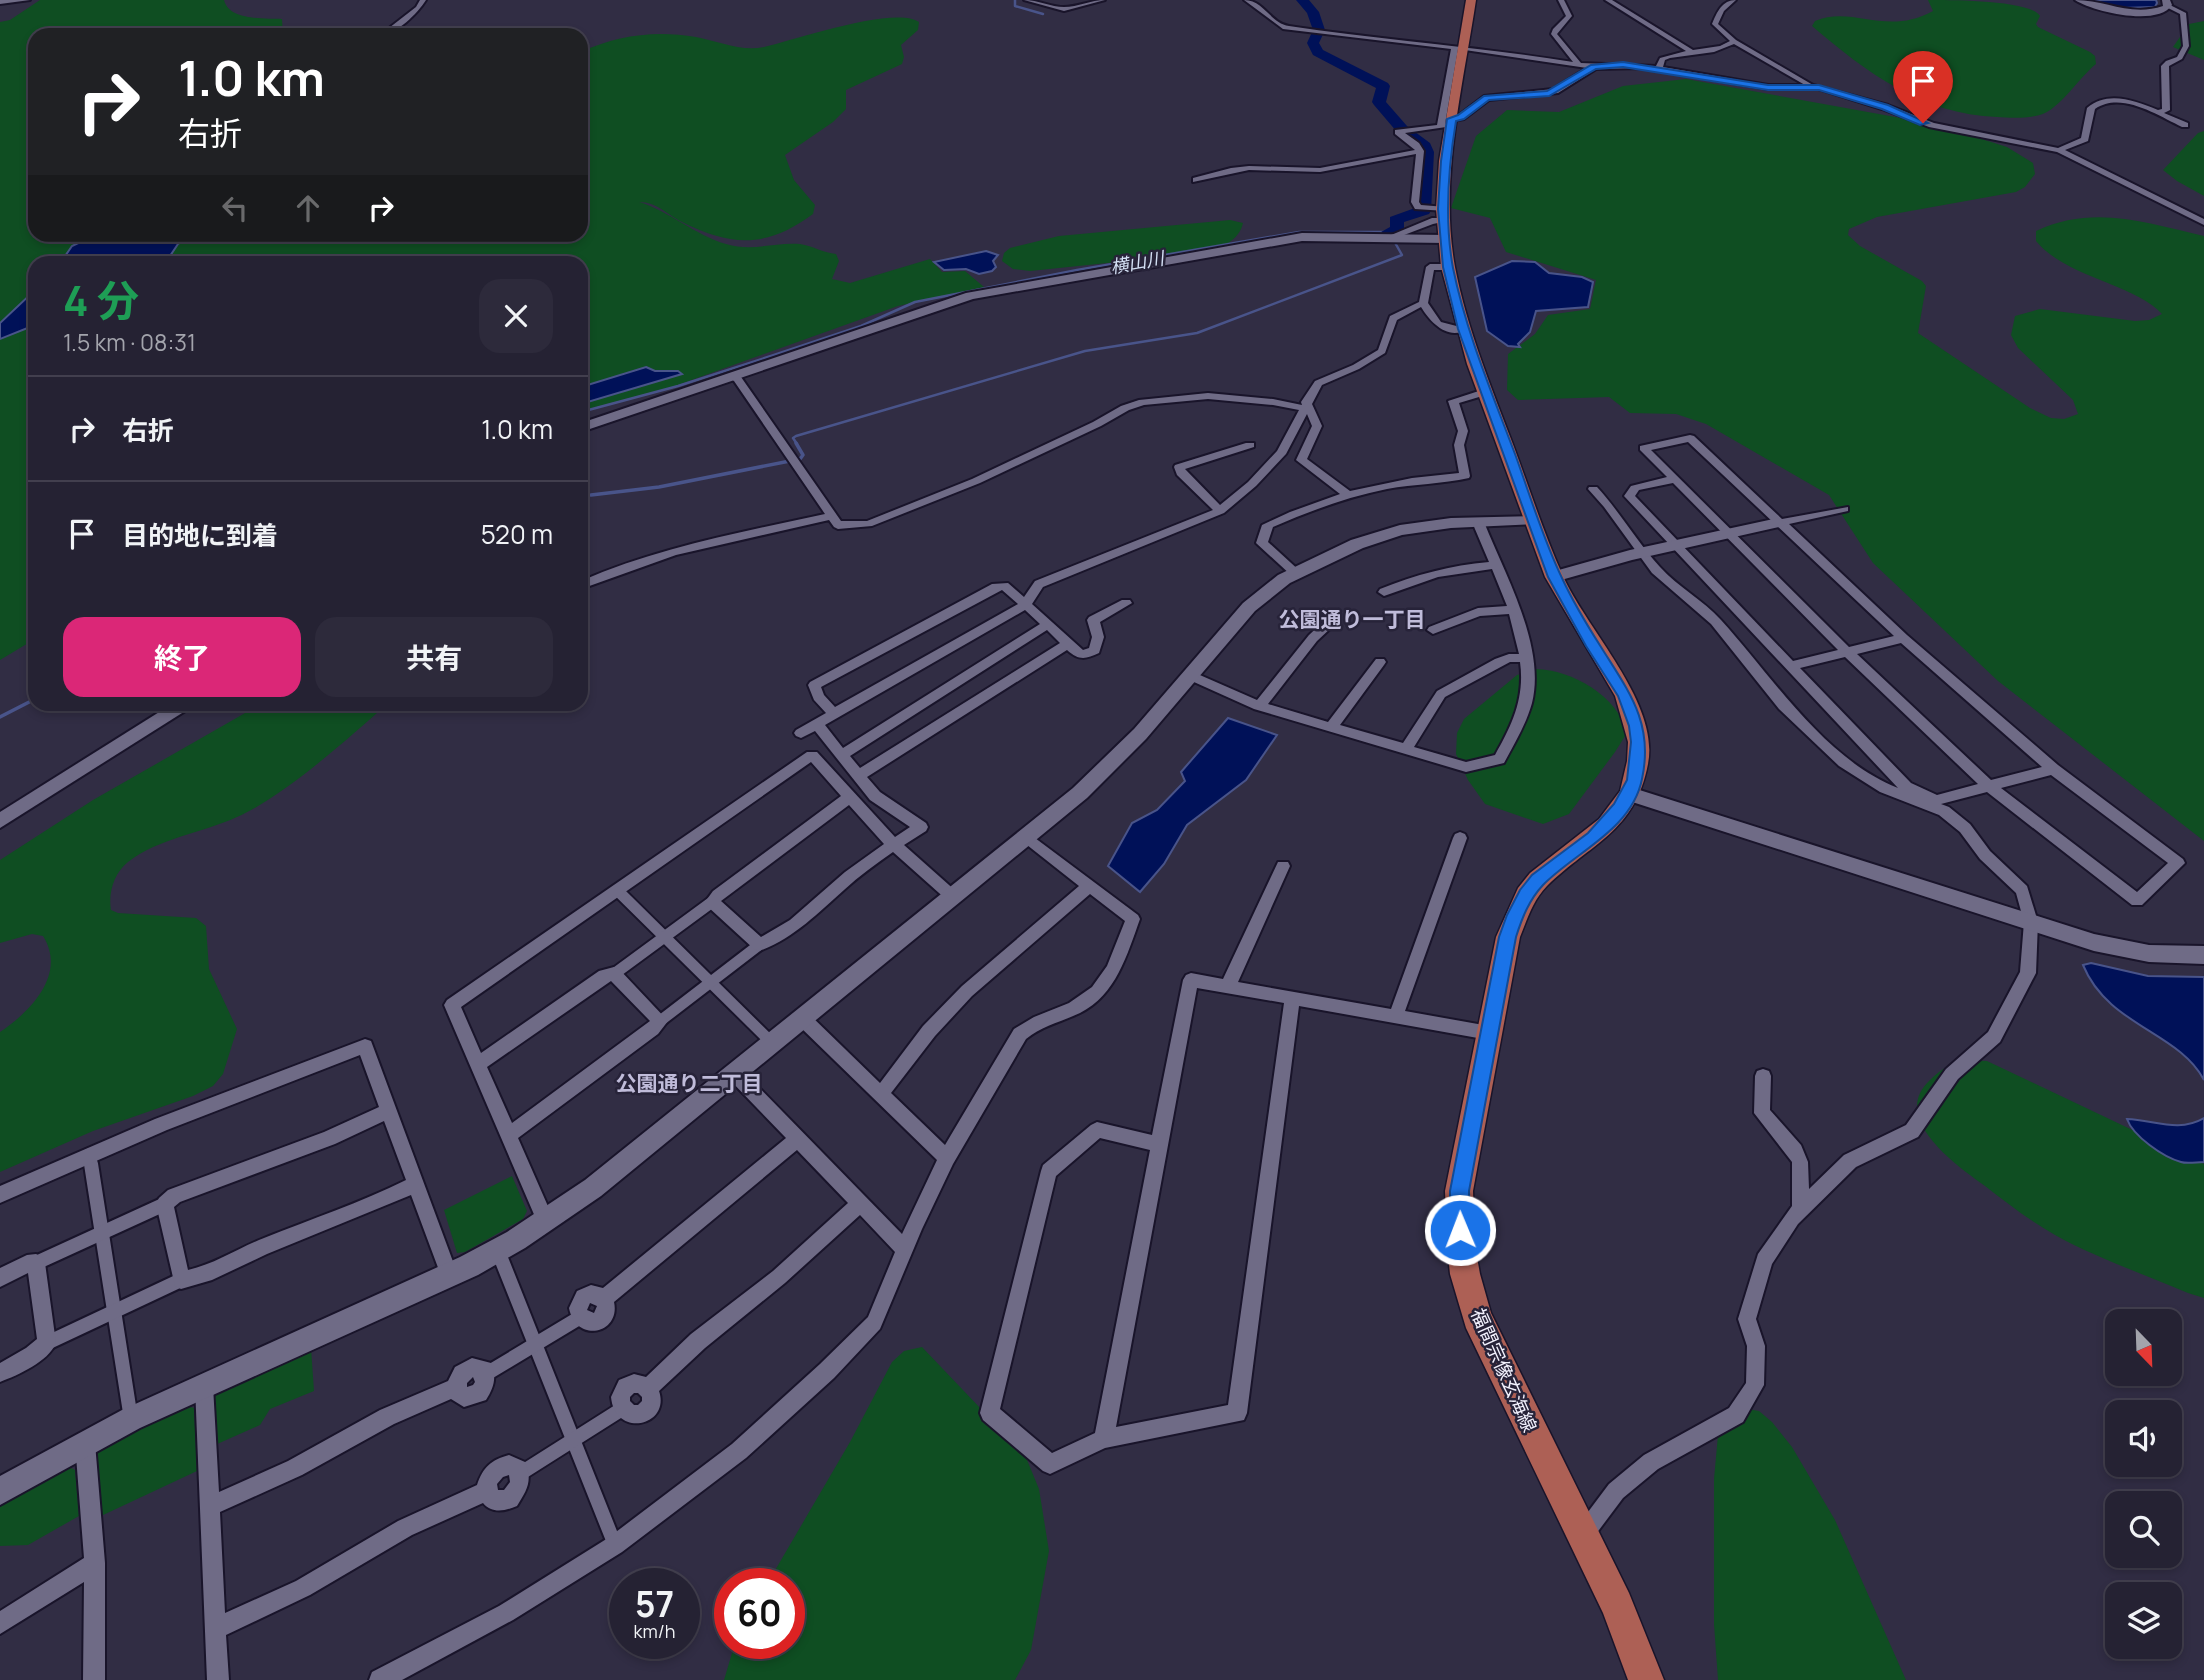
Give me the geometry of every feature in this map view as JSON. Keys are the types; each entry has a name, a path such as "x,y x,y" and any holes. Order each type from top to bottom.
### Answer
{"main road":[{"name":"福間宗像玄海線","path":"1471,0 1448,123 1444,223 1448,267 1463,329 1554,577 1632,711 1639,742 1639,797 1551,867 1525,895 1508,937 1459,1191 1461,1246 1476,1317 1617,1605 1646,1680"}],"street":[{"path":"0,2 27,0"},
{"path":"392,28 418,8 423,0"},
{"path":"1027,0 1064,9 1102,0"},
{"path":"1247,0 1256,4 1275,23 1283,27 1594,66 1623,64 1768,88 1812,86"},
{"path":"1561,0 1569,16 1554,34 1578,63"},
{"path":"1608,0 1690,51"},
{"path":"1733,0 1721,10 1715,24 1734,41 1812,86 1885,107 1932,125 2059,149 2204,222"},
{"path":"2079,0 2130,12 2152,13 2167,3 2183,13 2186,46 2180,58 2166,63 2167,108 2158,113"},
{"path":"1659,69 1662,60 1690,51 1726,47 1734,41"},
{"path":"1444,223 1418,207 1415,202 1420,151 1398,132 1448,123 1487,98 1555,92 1594,66"},
{"path":"2059,149 2085,139 2091,108 2111,100 2127,101 2185,125"},
{"path":"1196,180 1249,168 1320,170 1420,151"},
{"path":"588,426 970,296 1302,237 1388,238 1444,223"},
{"path":"1448,267 1430,267 1423,303 1438,326 1444,329 1463,329"},
{"path":"801,733 1025,604 1039,584 1220,511 1252,484 1282,452 1299,421 1304,405 1318,383 1332,374 1356,368 1382,351 1393,318 1423,303"},
{"path":"732,376 738,379 838,525 868,524 976,481 1125,408 1143,402 1208,396 1304,405"},
{"path":"1296,573 1262,544 1268,525 1346,494 1404,482 1465,476 1459,445 1463,430 1453,401 1485,393"},
{"path":"1304,405 1317,426 1301,460 1346,494"},
{"path":"1690,438 1903,638 2053,769 2178,863 2137,901 1988,785 1847,652 1675,479 1644,448 1690,438"},
{"path":"1220,511 1181,473 1179,467 1250,445"},
{"path":"1675,479 1635,488 1629,496 1906,787 1936,800 2053,769"},
{"path":"1583,1535 1616,1491 1651,1462 1736,1415 1755,1385 1755,1346 1747,1319 1764,1260 1792,1218 1850,1161 1912,1131 1952,1074 1994,1037 2028,973 2031,922 2022,890 1988,859 1965,828 1944,811 1885,788 1844,762 1784,706 1715,621 1656,570 1593,489"},
{"path":"1554,577 1641,553 1844,509"},
{"path":"588,582 668,552 832,516"},
{"path":"0,1491 131,1419 498,1251 593,1188 1027,837 1113,762 1249,607 1296,573 1357,544 1400,530 1431,524 1532,521"},
{"path":"1189,675 1259,706 1466,767 1499,759 1522,713 1527,695 1527,658 1513,610 1478,522"},
{"path":"1384,592 1417,577 1454,568 1495,565"},
{"path":"834,714 818,697 814,685 996,587 1004,586 1068,644 1084,654 1095,650 1098,637 1093,620 1126,603"},
{"path":"1433,630 1478,612 1513,610"},
{"path":"842,755 1048,624"},
{"path":"1259,706 1313,638 1328,624"},
{"path":"1791,666 1903,638"},
{"path":"858,776 1068,644"},
{"path":"1406,748 1441,694 1499,662 1509,658 1527,658"},
{"path":"1331,727 1380,662"},
{"path":"0,821 173,711"},
{"path":"508,1136 652,1029 710,981 759,945 769,941 852,875 921,827 875,796 817,724"},
{"path":"545,1220 452,1005 812,755 894,845 953,897"},
{"path":"477,1065 604,976 614,974 850,797"},
{"path":"1639,797 2031,922 2145,953 2204,955"},
{"path":"380,1680 506,1613 615,1545 739,1451 827,1371 874,1323 914,1226 947,1158 1020,1034 1033,1023 1087,1002 1100,991 1112,975 1133,919 1027,837"},
{"path":"1396,1016 1460,838"},
{"path":"1228,986 1283,866"},
{"path":"881,1094 929,1031 967,992 1089,886"},
{"path":"617,890 765,1036"},
{"path":"712,902 759,945"},
{"path":"614,974 660,1021"},
{"path":"1104,1439 1191,980 1489,1033"},
{"path":"1159,1144 1097,1130 1049,1171 990,1413 1050,1464 1104,1439 1237,1413 1292,998"},
{"path":"803,1019 947,1158"},
{"path":"0,1195 161,1124 365,1046 449,1275"},
{"path":"736,1074 905,1250"},
{"path":"1763,1076 1762,1113 1795,1151 1800,1162 1801,1209"},
{"path":"0,1278 165,1205 174,1196 329,1138 390,1110"},
{"path":"209,1507 295,1468 387,1417 456,1387 460,1395 474,1395 482,1388 486,1374 579,1318 578,1309 583,1300 592,1294 605,1298 663,1247 732,1196 798,1139"},
{"path":"89,1154 131,1419"},
{"path":"0,1373 33,1355 47,1343 113,1310 261,1248 379,1204 416,1184"},
{"path":"215,1629 303,1588 405,1528 486,1491 494,1502 510,1499 518,1490 521,1473 622,1409 621,1399 626,1389 642,1382 649,1387 698,1341 779,1277 860,1203"},
{"path":"165,1205 181,1280"},
{"path":"498,1251 615,1545"},
{"path":"36,1263 47,1343"},
{"path":"204,1386 218,1680"},
{"path":"85,1443 95,1563 94,1680"},
{"path":"0,1623 95,1563"}],"green space":[{"path":"40,0 224,0 227,7 240,15 282,19 283,28 28,28 28,242 588,242 588,49 609,41 652,34 696,37 738,47 755,48 867,21 907,18 919,22 918,30 901,45 904,57 902,64 846,90 846,109 833,122 785,155 794,180 815,205 813,214 780,233 765,238 733,239 700,230 656,206 639,202 726,244 754,247 800,244 836,254 839,261 832,279 850,283 930,259 942,272 965,271 984,287 898,306 675,386 588,409 588,256 28,256 28,643 0,660 0,22 10,20"},
{"path":"1928,0 1989,2 2033,11 2040,16 2036,24 2038,27 2090,52 2095,56 2096,64 2058,104 2045,113 2015,118 1970,114 1944,108 1897,88 1854,60 1812,26 1815,21 1829,17 1885,21 1916,18 1933,11"},
{"path":"2204,21 2204,60 2173,47 2189,24"},
{"path":"1686,79 1934,124 2007,147 2033,163 2035,174 2025,187 2016,192 1877,217 1849,229 1848,235 1860,246 1922,281 1926,286 1918,333 2030,408 2051,418 2064,419 2078,414 2073,400 2018,348 2011,335 2015,316 2040,309 2135,321 2149,320 2162,314 2135,295 2064,263 2036,241 2036,231 2057,223 2099,217 2120,218 2204,236 2204,841 1998,681 1873,563 1829,495 1706,424 1676,414 1630,413 1609,397 1518,400 1507,390 1508,354 1535,334 1548,315 1590,309 1596,280 1506,252 1490,218 1451,208 1476,136 1507,110 1559,112 1623,86"},
{"path":"2204,131 2204,196 2163,170 2198,133"},
{"path":"1230,220 1243,223 1238,235 1223,246 1204,253 1030,271 1013,269 1002,261 1004,253 1010,248 1059,236"},
{"path":"1536,669 1564,674 1592,688 1614,708 1627,733 1569,814 1543,824 1485,804 1468,780 1456,754 1457,733 1464,719 1517,675"},
{"path":"249,711 379,711 315,766 274,796 224,823 181,836 140,854 123,867 113,884 111,910 118,913 196,918 206,926 209,969 237,1029 223,1074 213,1086 193,1096 93,1131 0,1172 0,1032 34,1002 48,978 51,964 43,936 32,934 0,943 0,860 93,800"},
{"path":"1961,1060 1987,1061 2204,1164 2204,1298 2103,1258 2055,1235 2010,1205 1944,1153 1922,1125 1917,1110 1919,1095 1937,1074"},
{"path":"512,1176 527,1211 523,1219 465,1252 457,1253 444,1210"},
{"path":"922,1347 1025,1455 1039,1489 1049,1551 1031,1650 1015,1680 724,1680 730,1659 805,1659 805,1568 776,1568 850,1442 892,1362 904,1351"},
{"path":"311,1348 314,1391 270,1409 260,1425 215,1445 214,1398 221,1388"},
{"path":"184,1405 194,1408 197,1471 101,1516 95,1457 102,1444"},
{"path":"1742,1408 1759,1411 1772,1422 1792,1447 1835,1520 1906,1680 1718,1680 1714,1624 1714,1479 1719,1424"},
{"path":"67,1466 75,1470 79,1516 28,1545 0,1546 0,1501"}],"shaded area":[{"path":"2090,0 2156,0 2157,3 2155,7 2121,8"},
{"path":"80,242 182,242 170,256 65,256 72,246"},
{"path":"986,251 998,255 993,261 996,267 992,271 979,274 966,269 944,270 934,262"},
{"path":"1512,261 1535,262 1549,273 1582,277 1593,282 1588,307 1536,311 1530,332 1518,344 1520,347 1508,346 1487,331 1475,277"},
{"path":"28,297 28,328 0,339 0,323"},
{"path":"646,367 655,371 678,371 682,374 588,402 588,385"},
{"path":"1228,718 1277,735 1246,780 1187,825 1164,864 1140,892 1108,866 1132,823 1157,810 1185,781 1181,772"},
{"path":"2091,963 2148,976 2204,977 2204,1080 2193,1064 2178,1050 2109,1002 2094,985 2083,965"},
{"path":"2204,1118 2204,1162 2189,1163 2174,1159 2149,1145 2135,1132 2127,1119 2185,1125"}],"waterway":[{"path":"1015,0 1015,6 1043,14"},
{"name":"横山川","path":"1302,0 1313,12 1319,30 1313,43 1318,52 1383,86 1379,102 1402,129 1425,146 1427,152 1423,211 1396,220 1398,229 1389,232"},
{"name":"横山川","path":"588,410 678,386 774,355 861,326 915,302 1077,270 1299,232 1389,232 1402,255 1197,333 1085,351 796,436 793,438 797,444"},
{"path":"591,495 659,487 800,459 803,455 796,443"},
{"name":"横山川","path":"0,717 28,703"}],"district":[{"name":"公園通り一丁目","path":"1352,619"},
{"name":"公園通り二丁目","path":"689,1083"}],"route":[{"path":"1460,1230 1459,1191 1508,937 1515,915 1525,895 1538,880 1607,825 1630,794 1635,780 1639,742 1632,711 1625,695 1593,646 1554,577 1463,329 1448,267 1443,209 1445,161 1452,119 1461,117 1487,98 1555,92 1594,66 1623,64 1768,88 1819,87 1885,107 1923,123"}]}
